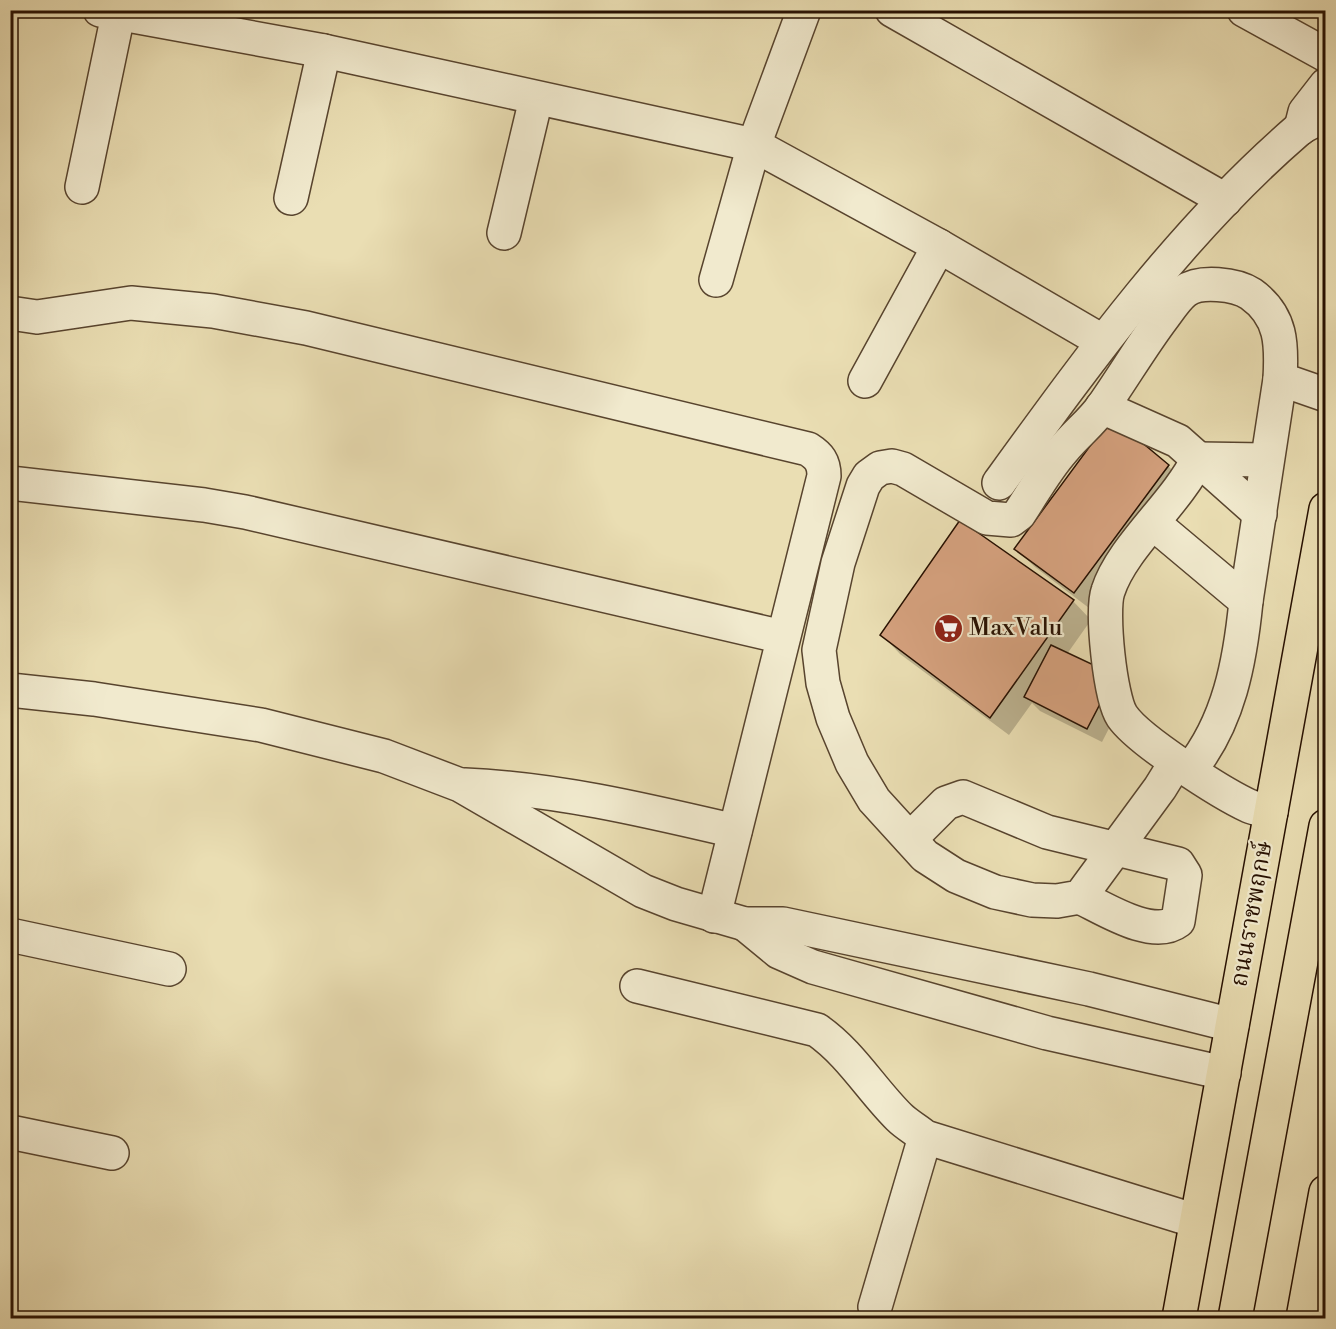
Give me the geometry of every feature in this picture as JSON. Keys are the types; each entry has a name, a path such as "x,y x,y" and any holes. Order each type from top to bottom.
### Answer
{"main road":[{"name":"ถนนราชพฤกษ์","path":"1179,1318 1224,1073 1222,1023 1271,812 1326,509"},
{"path":"1235,1318 1326,826"},
{"path":"1303,1318 1326,1192"}],"street":[{"path":"716,280 754,146 804,10"},
{"path":"891,10 1225,200"},
{"path":"1244,10 1326,55"},
{"path":"82,187 113,11 324,51 754,146 939,246 1102,340"},
{"path":"291,198 324,51"},
{"path":"999,483 1102,340 1225,200 1313,121 1305,112 1326,85"},
{"path":"504,233 536,99"},
{"path":"865,381 939,246"},
{"path":"910,839 946,803 963,797 1047,832 1115,849 1178,864 1185,875 1178,921 1170,928 1153,928 1080,897 1057,901 1032,900 995,892 956,876 925,856 874,800 852,763 833,718 823,683 819,650 838,563 863,486 880,468 892,466 928,482 987,518 1011,520 1019,514 1061,452 1102,407 1137,352 1186,291 1198,287 1222,285 1247,291 1261,301 1278,328 1282,347 1280,379 1232,688 1208,747 1160,788 1115,849 1080,897"},
{"path":"10,313 37,317 131,303 213,310 306,328 808,449 821,460 824,476 735,831 729,920"},
{"path":"1280,379 1326,395"},
{"path":"1102,407 1178,441 1260,514"},
{"path":"1198,459 1266,460"},
{"path":"1198,459 1187,481 1119,568 1107,591 1105,611 1116,705 1123,718 1183,766 1250,807 1271,812"},
{"path":"10,483 204,505 244,512 783,637"},
{"path":"1153,523 1246,601"},
{"path":"10,690 117,702 261,725 384,756 460,785 643,891 729,920 779,952 813,968 1047,1033 1224,1073"},
{"path":"460,785 522,788 582,796 735,831"},
{"path":"729,920 783,924 1027,978 1089,989 1222,1023"},
{"path":"10,935 169,969"},
{"path":"1013,1022 1027,978"},
{"path":"637,986 817,1030 835,1042 900,1118 925,1137 1196,1221"},
{"path":"10,1132 112,1153"},
{"path":"875,1307 925,1137"}],"building":[{"path":"1104,427 1134,436 1169,465 1074,593 1014,549"},
{"path":"960,520 1074,600 990,718 880,635"},
{"path":"1051,645 1115,675 1087,729 1024,697"}],"place":[{"name":"MaxValu","path":"948,628"}]}
